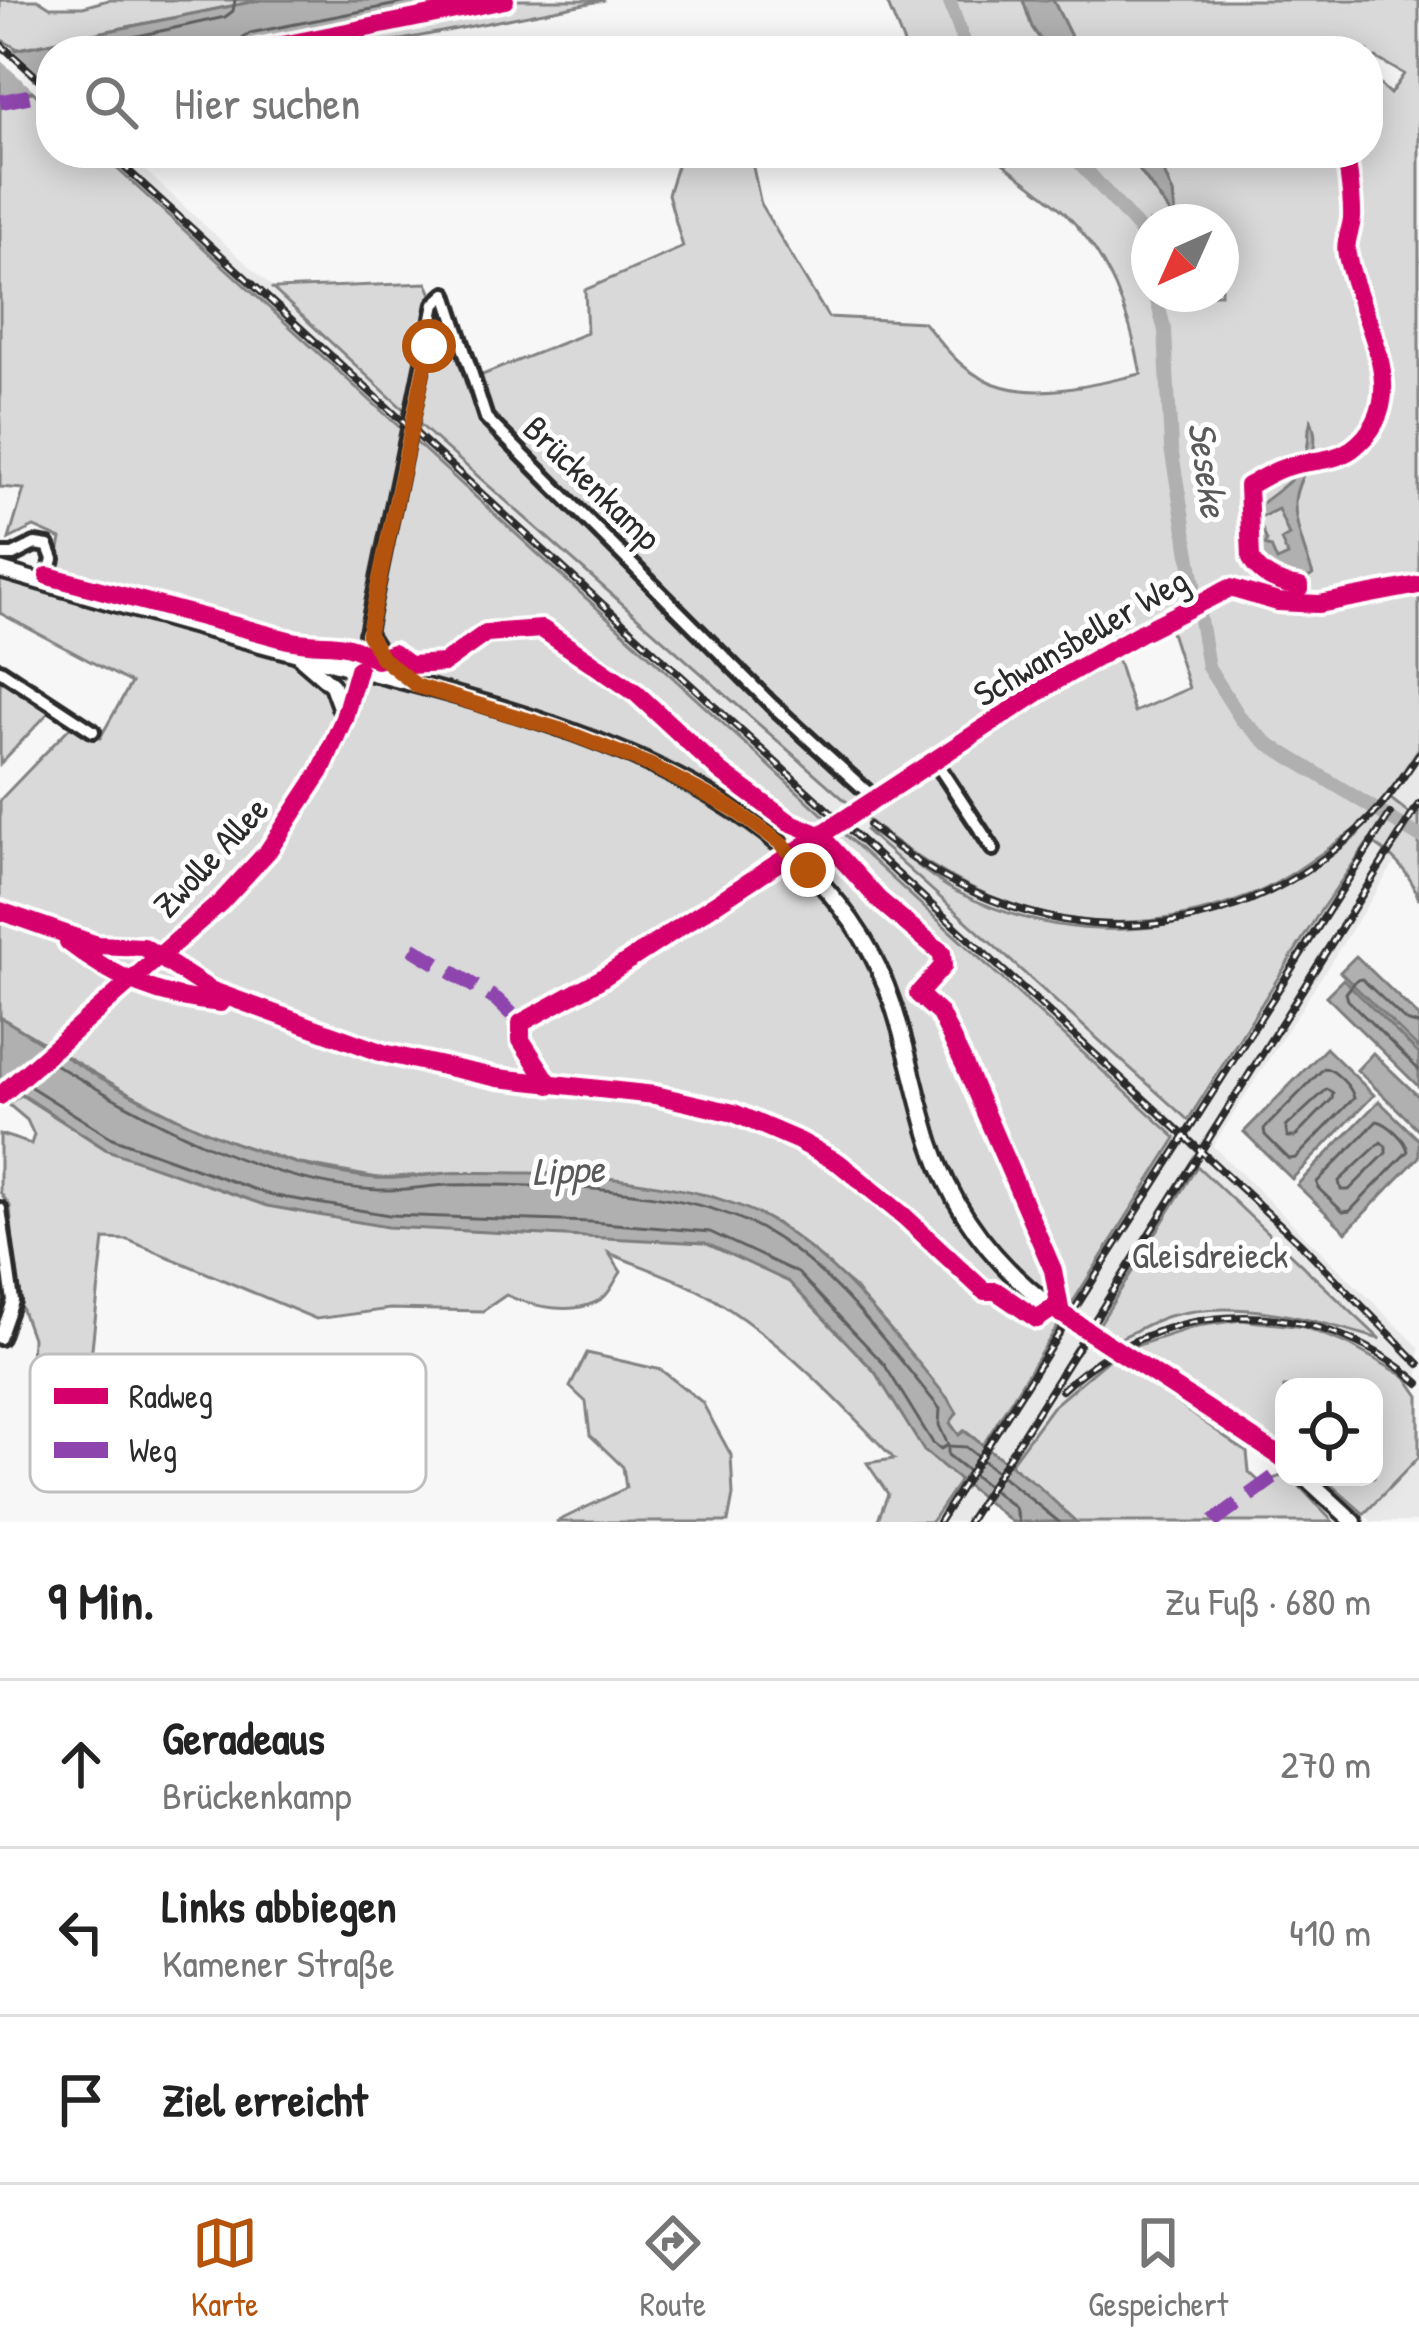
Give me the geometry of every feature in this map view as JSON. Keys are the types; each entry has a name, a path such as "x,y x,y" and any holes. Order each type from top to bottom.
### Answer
{"main road":[{"path":"0,570 561,730 650,765 730,807 792,854 846,914 866,944 894,1006 938,1163 961,1210 994,1257 1061,1314 1275,1453"},
{"path":"368,634 382,658 417,686"},
{"path":"293,652 332,685 344,718"},
{"path":"1316,1486 1354,1522"}],"street":[{"name":"Brückenkamp","path":"358,669 436,304 446,294 476,392 498,433 770,704 875,799"},
{"path":"0,555 13,555 35,544 48,546 52,559 46,583"},
{"name":"Schwansbeller Weg","path":"1226,591 1237,588 1278,602 1319,604 1419,584"},
{"name":"Schwansbeller Weg","path":"862,806 1096,656 1180,613"},
{"name":"Zwolle Allee","path":"0,1096 221,902 268,851 312,787 344,718 358,669"},
{"path":"0,670 93,730"},
{"path":"935,761 993,849"},
{"path":"792,854 831,828"},
{"path":"0,1209 13,1301 0,1338"}],"shaded area":[{"path":"116,168 142,168 514,509 864,817 951,881 1040,914 1084,921 1139,921 1187,915 1250,895 1296,872 1355,829 1360,833 1322,865 1247,904 1191,922 1140,929 1081,927 996,910 950,889 866,830 1189,1119 1370,840 1392,854 1395,862 1213,1146 1419,1347 1419,1389 1348,1344 1145,1341 1111,1357 1010,1464 973,1522 931,1522 1176,1137","holes":["1197,1166 1376,1338 1291,1314 1218,1309 1168,1316 1160,1229"]},
{"path":"1419,748 1419,812 1415,817 1386,796"},
{"path":"1419,1457 1419,1522 1372,1522 1364,1515"}],"green space":[{"path":"0,0 83,7 108,0 261,0 82,36 36,36 36,45 18,49 0,39"},
{"path":"480,0 605,0 421,36 299,36"},
{"path":"886,0 1023,0 1038,36 901,36"},
{"path":"1053,0 1419,0 1419,748 1387,796 1414,817 1419,812 1419,900 1400,865 1369,841 1188,1120 865,830 944,885 1008,913 1060,925 1113,929 1166,925 1217,913 1266,894 1314,867 1359,834 1356,829 1290,875 1247,897 1194,914 1142,921 1044,914 997,899 952,877 864,817 273,289 427,283 470,380 587,333 585,290 683,247 668,194 676,168 753,168 761,205 828,317 923,322 961,364 1002,386 1048,391 1094,384 1141,374 1124,308 1080,230 1010,168 1138,168 1164,204 1131,204 1131,312 1239,312 1239,204 1174,204 1162,168 1383,168 1383,88 1390,94 1404,74 1383,62 1383,36 1071,36","holes":["1168,623 1189,688 1134,712 1117,658"]},
{"path":"36,95 36,168 116,168 1176,1138 983,1445 965,1431 959,1436 855,1288 776,1223 711,1196 653,1185 537,1174 378,1178 296,1163 211,1135 123,1090 0,1017 0,800 75,722 100,738 131,683 0,613 0,577 50,591 61,539 34,527 9,539 24,489 0,487 0,98"},
{"path":"0,673 53,708 0,764"},
{"path":"21,1095 107,1150 125,1155 591,1234 705,1243 790,1282 875,1372 925,1451 959,1478 958,1483 931,1522 877,1522 888,1494 867,1463 894,1459 852,1415 786,1352 738,1315 687,1285 609,1253 621,1272 604,1297 581,1307 542,1306 506,1295 483,1311 390,1309 316,1319 128,1240 104,1239 91,1354 31,1354 32,1338 17,1296 10,1206 0,1192 0,1134 31,1144 34,1135 27,1120 8,1104"},
{"name":"Gleisdreieck","path":"1197,1166 1380,1339 1302,1318 1249,1310 1169,1316 1118,1339 1099,1325"},
{"path":"1241,1320 1304,1327 1348,1344 1406,1377 1419,1396 1419,1457 1364,1514 1332,1486 1383,1486 1383,1378 1275,1378 1275,1442 1129,1348 1197,1326"},
{"path":"587,1353 661,1370 702,1402 731,1455 733,1495 728,1522 556,1522 626,1488 623,1467 590,1435 586,1402 570,1387"},
{"path":"1111,1357 1247,1452 1249,1472 1261,1483 1275,1478 1275,1486 1299,1486 1333,1522 1076,1522 1010,1464 1052,1407"}],"water":[{"path":"261,0 480,0 299,36 84,36"},
{"path":"1023,0 1053,0 1071,36 1038,36"},
{"path":"36,46 36,90 0,98 0,53"},
{"path":"1138,168 1162,168 1174,204 1164,204"},
{"path":"1311,420 1315,443 1295,501 1298,529 1313,575 1299,582 1265,566 1255,539 1253,511 1298,471","holes":["1278,509 1289,535 1281,540 1288,556 1277,561 1265,545 1258,519"]},
{"path":"1356,956 1419,1017 1419,1049 1340,972"},
{"path":"1343,979 1419,1054 1419,1087 1326,996"},
{"path":"0,1017 179,1119 274,1157 324,1170 384,1178 448,1173 590,1176 692,1192 754,1212 803,1243 870,1306 950,1401 957,1413 950,1423 959,1435 964,1431 1036,1484 1076,1522 1012,1522 924,1451 875,1372 789,1282 705,1243 387,1227 267,1206 107,1150 0,1080"},
{"path":"1326,1048 1374,1095 1292,1179 1244,1132"},
{"path":"1373,1053 1419,1097 1419,1130 1357,1070"},
{"path":"1379,1101 1419,1140 1419,1157 1346,1232 1297,1185"}],"pier":[{"path":"8,45 36,71 36,92 0,60 0,47"}],"waterway":[{"name":"Seseke","path":"949,0 962,36"},
{"name":"Seseke","path":"1084,168 1131,220"},
{"name":"Seseke","path":"1160,312 1171,448 1208,667 1241,719 1267,743 1419,836"}],"tunnel":[{"path":"831,828 862,806"}],"railway":[{"path":"0,44 36,76"},
{"path":"125,168 1180,1132 1301,1244 1419,1364"},
{"path":"869,825 928,868 990,899 1055,918 1120,925 1186,919 1250,900 1311,867 1368,820 1419,754"},
{"path":"968,1522 1419,804"},
{"path":"939,1522 1390,814"},
{"path":"1062,1390 1102,1359 1145,1336 1191,1322 1239,1317 1287,1320 1333,1332 1378,1353 1419,1383"}],"marked path":[{"path":"0,102 36,95"},
{"path":"412,948 497,1000 521,1023"},
{"path":"1213,1522 1275,1477"}],"cycle path":[{"path":"327,36 505,0"},
{"path":"1300,587 1271,578 1251,558 1248,486 1284,467 1330,459 1352,449 1372,429 1381,406 1379,357 1346,250 1352,210 1348,168"},
{"path":"48,576 288,640 343,645 377,660 393,653 409,665 444,663 486,633 542,629 636,693 721,772 789,822 820,835 879,900 942,953 943,966 918,994 940,1014 964,1064 1053,1270 1061,1314"},
{"path":"550,1085 521,1040 521,1023 599,980 1054,682 1230,588 1278,602 1319,604 1419,585"},
{"path":"0,1096 221,902 268,851 321,771 358,669"},
{"path":"0,911 97,945 144,947 210,990 383,1053 498,1078 655,1095 734,1113 839,1163 984,1291 996,1291 1037,1319 1053,1308 1275,1453"},
{"path":"68,942 140,984 178,997 221,1003"}],"route":[{"path":"429,346 368,634 382,658 417,686 561,730 691,785 764,830 808,870"}],"water label":[{"name":"Lippe","path":"568,1169"}]}
